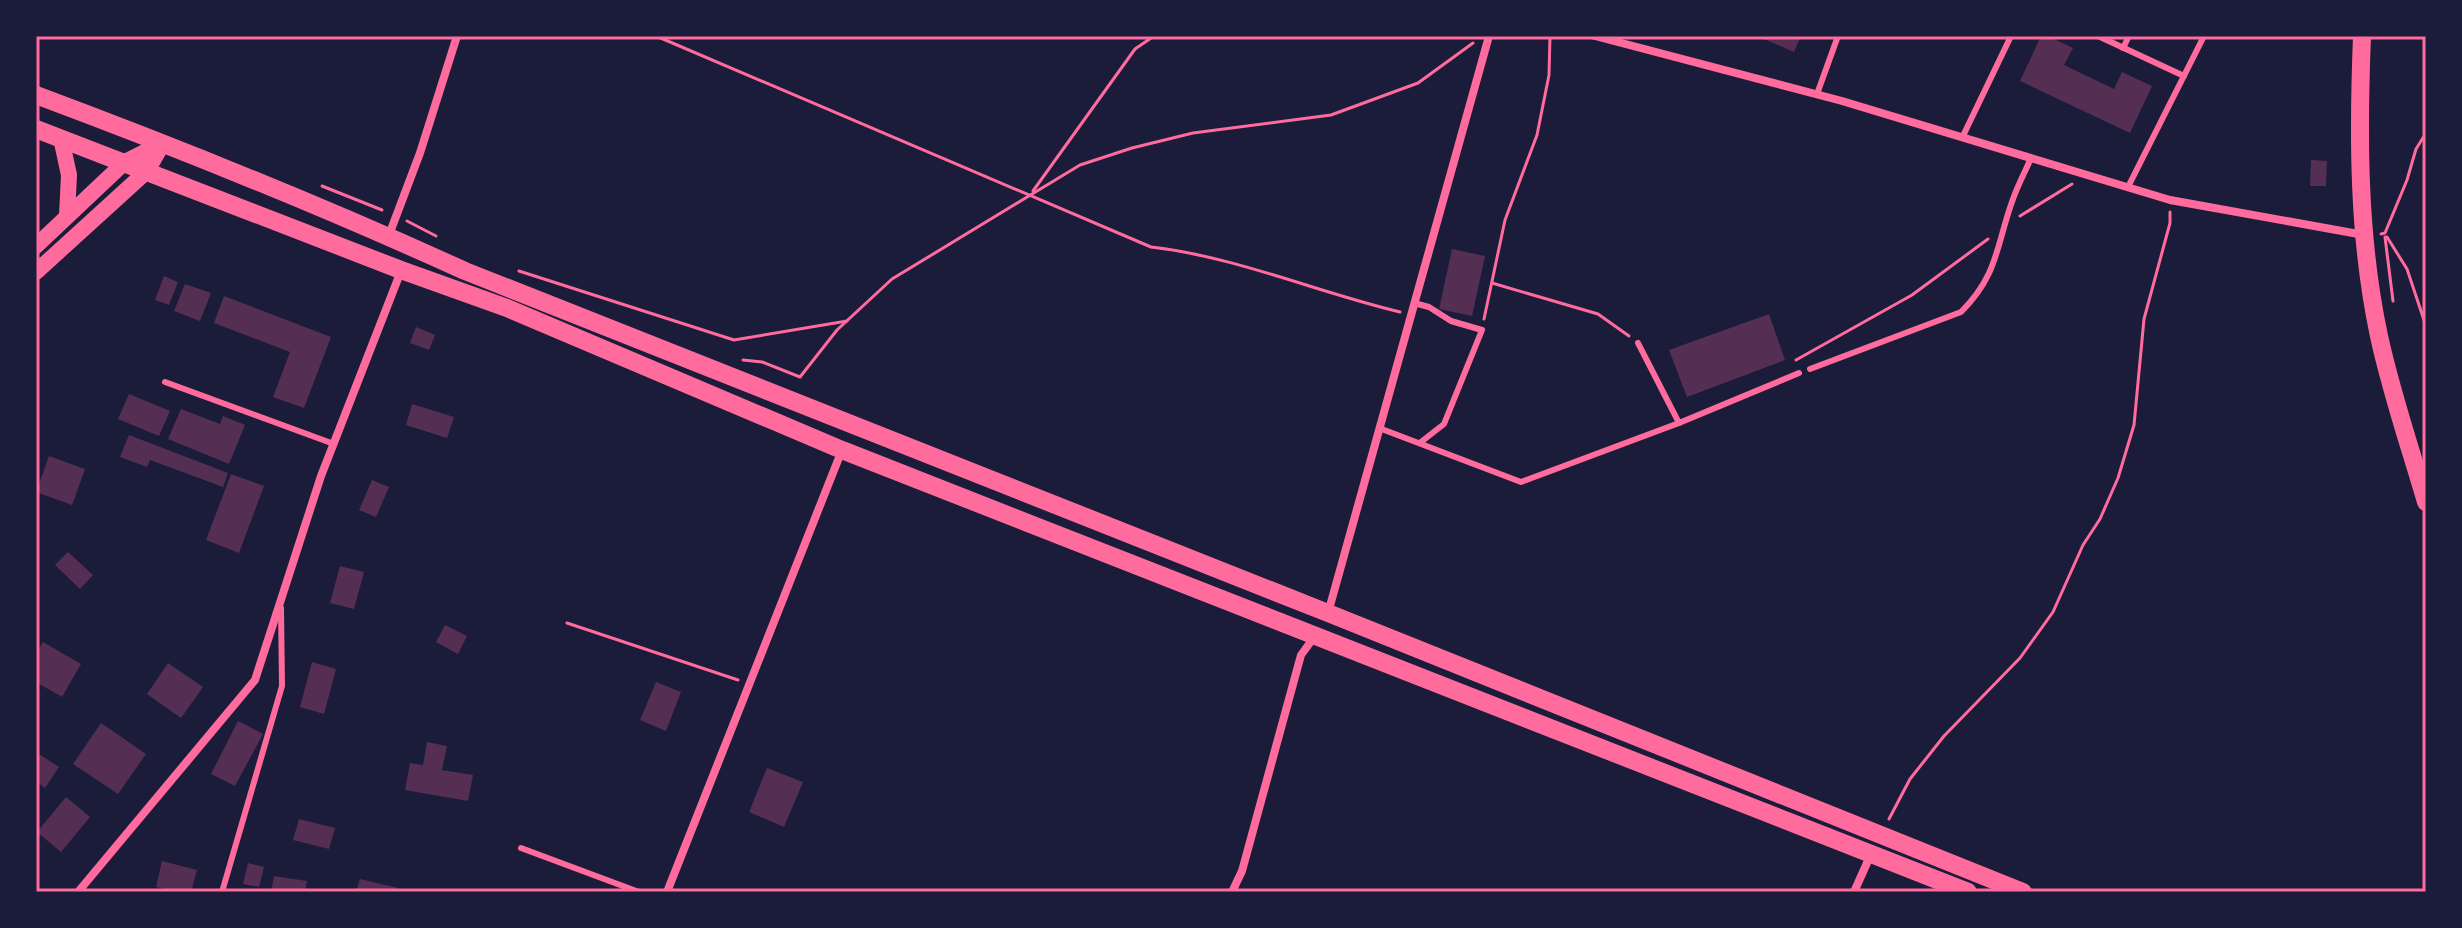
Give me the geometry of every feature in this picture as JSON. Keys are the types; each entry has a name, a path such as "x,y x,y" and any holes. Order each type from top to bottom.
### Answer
{"main road":[{"path":"2362,36 2360,159 2364,236 2379,335 2426,502"},
{"path":"36,95 163,143 465,271 2023,892"},
{"path":"36,129 507,308 842,450 1968,892"},
{"path":"61,138 69,175 67,216"},
{"path":"36,246 125,162 163,143"},
{"path":"36,272 147,171 163,143"}],"street":[{"path":"388,236 420,153 457,36"},
{"path":"1328,613 1489,36"},
{"path":"1595,36 1817,94 2170,200 2364,236"},
{"path":"78,892 255,680 334,444 401,270"},
{"path":"667,892 842,450"},
{"path":"1232,892 1242,871 1301,655 1315,636"},
{"path":"1854,892 1871,854"}],"lane":[{"path":"1817,94 1838,36"},
{"path":"1962,138 2011,36"},
{"path":"2098,36 2184,76"},
{"path":"2123,48 2129,36"},
{"path":"2128,187 2204,36"},
{"path":"1810,369 1961,312 1974,300 1989,277 2013,198 2031,158"},
{"path":"1414,303 1429,307 1451,321 1482,330 1444,424 1421,442"},
{"path":"1638,343 1679,423"},
{"path":"1379,428 1521,482 1679,423 1799,373"},
{"path":"165,382 334,444"},
{"path":"222,892 282,686 281,601"},
{"path":"521,848 639,892"}],"path":[{"path":"656,36 1151,247 1179,249 1220,262 1252,267 1411,315"},
{"path":"1030,194 1135,49 1154,36"},
{"path":"762,362 800,377 847,321 892,279 1080,165 1193,133 1331,115 1418,83 1451,62 1482,36"},
{"path":"1482,330 1505,220 1537,135 1549,75 1550,36"},
{"path":"2422,36 2426,41"},
{"path":"2385,233 2416,149 2426,133"},
{"path":"1796,360 1912,295 2037,204 2087,175"},
{"path":"1892,813 1910,779 1944,736 2020,658 2053,612 2083,545 2100,519 2118,478 2134,425 2144,319 2170,223 2170,200"},
{"path":"2364,236 2385,233"},
{"path":"2385,233 2407,269 2426,326"},
{"path":"515,269 734,340 847,321"},
{"path":"1492,283 1598,314 1638,343"},
{"path":"567,623 749,684"}],"building":[{"path":"1757,36 1801,36 1794,52"},
{"path":"2041,36 2073,48 2064,65 2114,89 2122,72 2152,86 2130,133 2020,81"},
{"path":"2311,160 2327,161 2326,186 2310,186"},
{"path":"1452,249 1485,256 1472,316 1439,309"},
{"path":"164,276 178,282 169,305 155,300"},
{"path":"185,284 211,293 200,321 174,311"},
{"path":"224,296 331,337 304,408 273,397 290,352 214,323"},
{"path":"1769,314 1785,360 1687,397 1669,350"},
{"path":"416,327 435,335 429,350 410,343"},
{"path":"129,394 170,411 159,436 118,419"},
{"path":"412,404 454,417 447,438 406,425"},
{"path":"181,409 220,424 223,416 245,425 229,464 168,439"},
{"path":"129,435 228,473 223,487 150,460 147,467 120,457"},
{"path":"49,456 85,469 72,505 36,492"},
{"path":"231,474 264,486 239,553 206,540"},
{"path":"372,480 389,487 376,517 359,510"},
{"path":"68,552 93,575 80,589 55,565"},
{"path":"340,566 364,572 354,609 330,603"},
{"path":"445,625 467,636 458,654 436,642"},
{"path":"43,642 81,664 62,697 36,682 36,654"},
{"path":"312,662 336,669 324,714 300,707"},
{"path":"168,663 203,687 181,718 147,694"},
{"path":"656,682 681,692 666,731 640,720"},
{"path":"238,721 263,734 235,786 211,774"},
{"path":"101,723 146,754 118,794 73,764"},
{"path":"427,742 447,746 442,770 473,775 468,801 405,790 410,763 423,765"},
{"path":"36,752 59,767 45,788 36,781"},
{"path":"767,768 803,782 784,827 749,812"},
{"path":"66,797 90,817 61,852 37,832"},
{"path":"299,819 335,828 329,849 293,840"},
{"path":"162,861 197,870 191,892 156,887"},
{"path":"248,863 264,867 259,887 243,884"},
{"path":"274,876 307,881 305,892 271,892"},
{"path":"360,879 398,888 397,892 356,892"}]}
